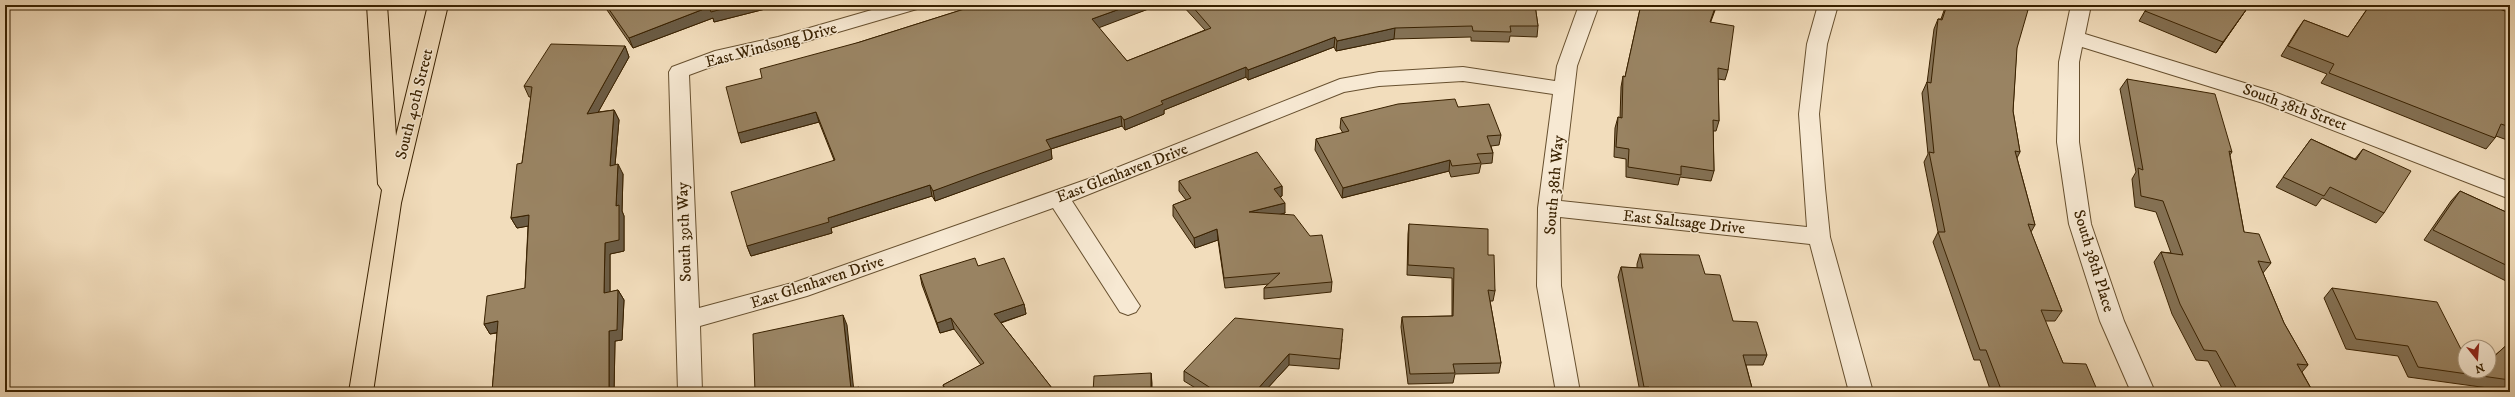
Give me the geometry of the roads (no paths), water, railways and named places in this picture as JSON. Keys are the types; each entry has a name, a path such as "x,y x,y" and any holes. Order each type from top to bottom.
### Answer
{"main road":[{"name":"South 40th Street","path":"377,5 376,16 390,203"},
{"name":"South 40th Street","path":"361,392 390,203 438,5"}],"street":[{"name":"East Windsong Drive","path":"679,72 722,56 780,44 910,5"},
{"name":"South 38th Way","path":"1568,392 1549,286 1549,208 1567,66 1589,5"},
{"path":"1828,5 1817,44 1809,114 1819,237 1861,392"},
{"name":"South 38th Place","path":"2081,5 2069,62 2068,142 2080,224 2112,321 2143,392"},
{"name":"South 38th Street","path":"2074,38 2270,98 2510,191"},
{"name":"South 39th Way","path":"679,72 690,392"},
{"name":"East Glenhaven Drive","path":"688,320 799,290 1058,198 1340,86 1379,79 1463,74 1563,89"},
{"path":"1058,198 1128,306"},
{"name":"East Saltsage Drive","path":"1549,208 1819,237"}]}
